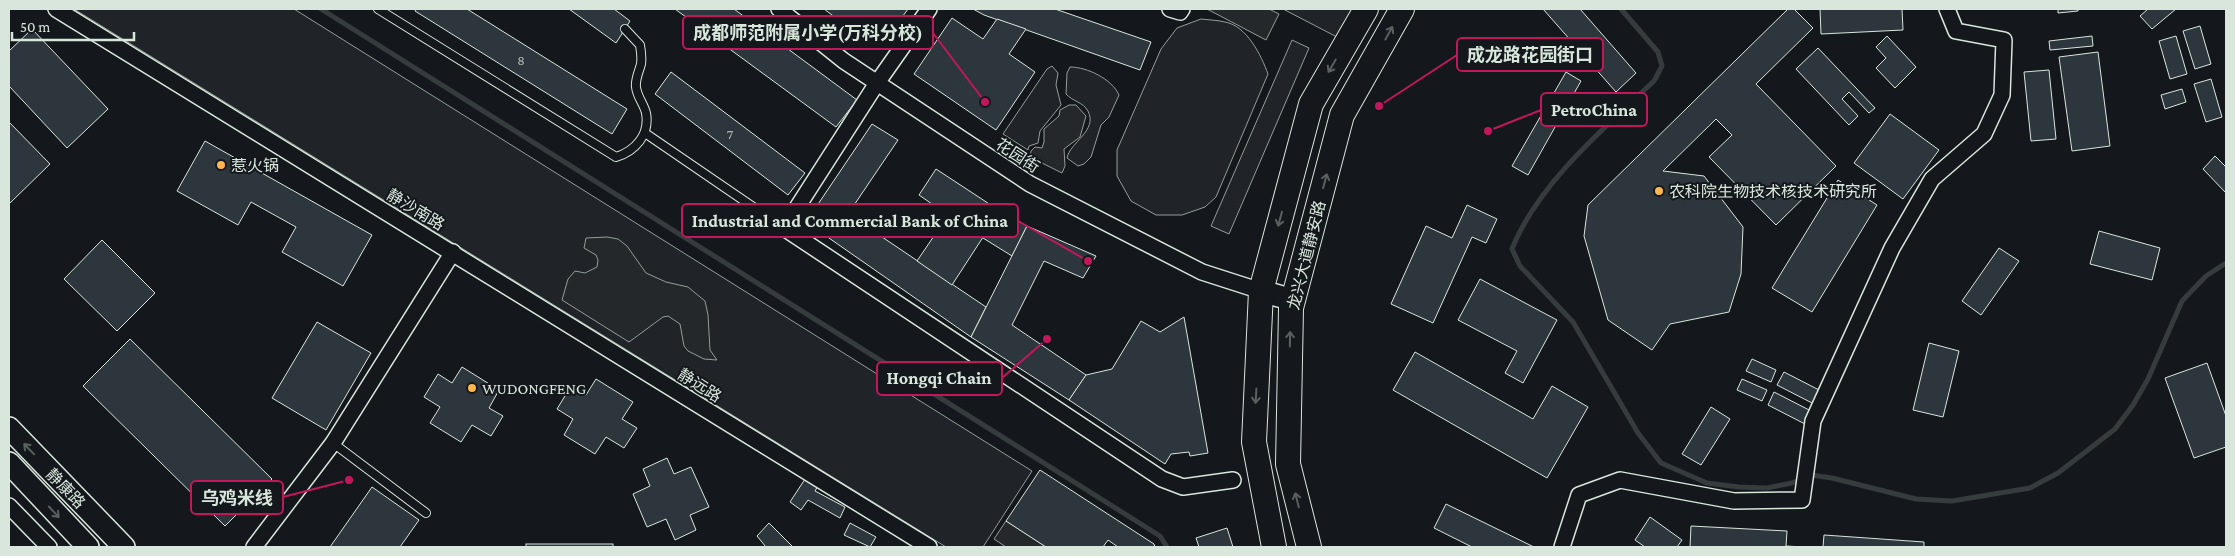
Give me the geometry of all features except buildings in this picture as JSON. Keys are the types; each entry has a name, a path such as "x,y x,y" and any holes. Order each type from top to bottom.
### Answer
{"main road":[{"name":"龙兴大道静安路","path":"1274,547 1254,442 1261,291 1310,104 1366,9"},
{"name":"龙兴大道静安路","path":"1309,547 1288,464 1291,308 1342,115 1402,9"},
{"path":"1261,291 1293,300"},
{"name":"静康路","path":"9,428 124,547"},
{"name":"静康路","path":"9,463 88,547"}],"street":[{"name":"静沙南路","path":"56,9 453,252 333,443 254,547"},
{"name":"花园街","path":"779,9 844,61 1030,184 1202,272 1261,291"},
{"path":"929,9 877,83 784,228 1162,480 1183,487 1234,480"},
{"path":"1170,9 1180,12 1182,9"},
{"path":"1562,547 1579,495 1620,480 1734,501 1802,500 1813,421 1892,248 1932,179 1984,134 2002,94 2004,40 1956,31 1947,9"},
{"name":"静远路","path":"453,252 929,547"},
{"path":"9,506 49,547"}],"lane":[{"path":"378,9 616,158 632,149 645,133 646,111 640,101 636,80 641,63 640,44 625,29"},
{"path":"645,133 784,228"},
{"path":"333,443 426,513"}],"shaded area":[{"path":"74,9 294,9 1032,471 983,547 946,547"},
{"path":"1207,9 1269,9 1279,14 1266,40"},
{"path":"1283,9 1354,9 1337,37"},
{"path":"1201,19 1225,22 1240,29 1257,50 1268,74 1216,197 1205,207 1182,215 1156,215 1131,201 1117,176 1117,150 1161,49 1177,28"},
{"path":"1292,40 1309,48 1229,234 1211,226"},
{"path":"1052,66 1058,73 1056,85 1061,105 1040,131 1038,143 1029,146 1028,150 1003,134 1047,69"},
{"path":"1070,67 1084,69 1105,79 1116,89 1119,95 1109,117 1101,125 1091,157 1084,164 1078,166 1067,158 1069,152 1087,130 1090,118 1086,108 1066,94 1067,73"},
{"path":"1069,105 1076,105 1086,116 1080,137 1064,149 1065,166 1062,173 1030,157 1031,151 1035,147 1042,148 1044,129 1059,116 1060,110"},
{"path":"607,237 618,239 627,246 646,273 666,282 688,287 705,301 708,315 710,350 717,360 704,359 688,351 684,346 680,324 668,316 663,317 629,342 562,300 568,279 575,271 585,273 597,267 598,260 596,255 584,248 586,238"},
{"path":"1006,521 1046,547 1006,547 994,539"}],"waterway":[{"path":"321,9 1160,536 1167,547"},
{"path":"1621,9 1658,52 1662,66 1654,81 1594,138 1555,180 1523,225 1512,249 1520,266 1573,322 1638,433 1661,463 1707,483 1767,488 1792,483 1811,475 1832,478 1916,499 1952,501 2030,488 2058,473 2115,429 2133,405 2148,379 2182,301 2206,276 2226,263"}],"place":[{"name":"成都师范附属小学(万科分校)","path":"985,102"},
{"name":"成龙路花园街口","path":"1379,106"},
{"name":"PetroChina","path":"1488,131"},
{"name":"惹火锅","path":"221,165"},
{"name":"农科院生物技术核技术研究所","path":"1659,191"},
{"name":"Industrial and Commercial Bank of China","path":"1088,261"},
{"name":"Hongqi Chain","path":"1047,339"},
{"name":"WUDONGFENG","path":"472,388"},
{"name":"乌鸡米线","path":"349,480"}]}
